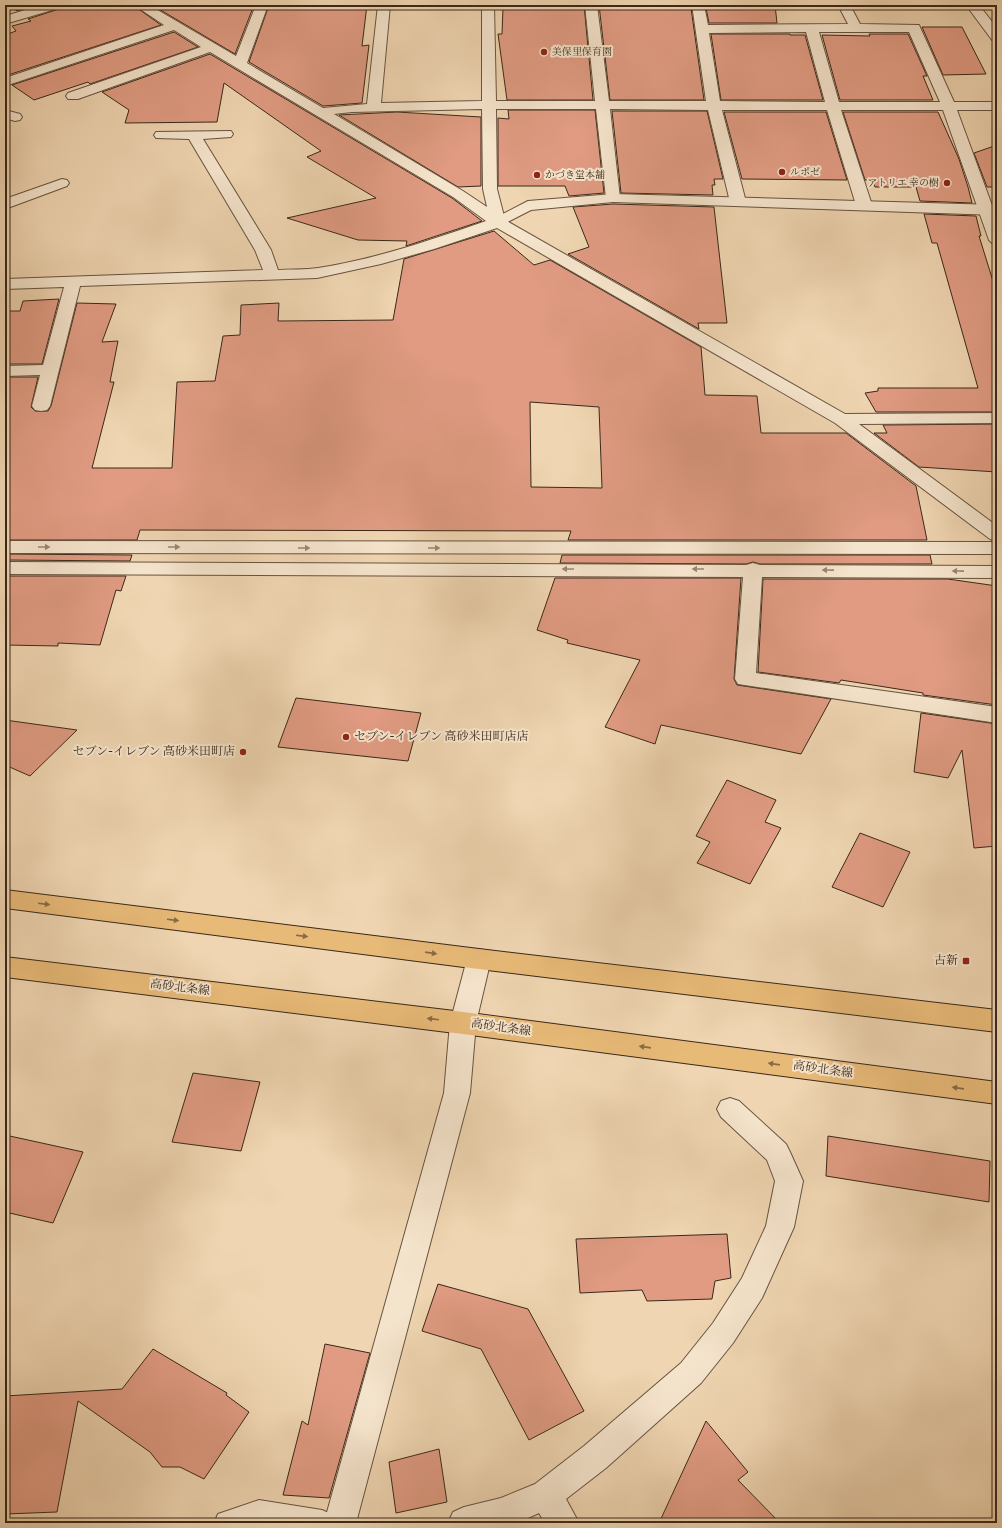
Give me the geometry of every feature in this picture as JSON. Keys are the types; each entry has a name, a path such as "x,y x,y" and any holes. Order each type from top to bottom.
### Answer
{"main road":[{"path":"5,899 479,959 997,1021"},
{"name":"高砂北条線","path":"5,967 463,1023 997,1093"}],"street":[{"path":"5,20 55,5"},
{"path":"140,5 240,63 458,194 498,222 841,419 997,535"},
{"path":"240,63 262,5"},
{"path":"374,107 384,5"},
{"path":"488,5 490,189 498,222"},
{"path":"591,5 613,198"},
{"path":"698,5 714,106 738,202"},
{"path":"844,5 856,28"},
{"path":"972,5 997,36"},
{"path":"5,82 174,26"},
{"path":"703,29 914,28 992,210 997,240"},
{"path":"812,29 833,106 864,205"},
{"path":"73,96 212,48"},
{"path":"320,112 374,107 490,105 997,106"},
{"path":"161,135 226,134"},
{"path":"194,135 263,250 272,274"},
{"path":"5,204 62,183"},
{"path":"5,284 317,273 381,259 428,246 498,222 528,206 613,198 992,210"},
{"path":"41,406 73,282"},
{"path":"5,371 50,370"},
{"path":"841,419 997,418"},
{"path":"5,547 997,548"},
{"path":"249,568 252,548"},
{"path":"605,548 607,569"},
{"path":"5,568 753,569 997,572"},
{"path":"753,569 745,679 997,715"},
{"path":"340,1523 457,1093 463,1023 479,959"},
{"path":"464,1523 501,1514 546,1495 595,1457 691,1373 724,1333 752,1288 780,1227 788,1181 777,1152 730,1109"},
{"path":"546,1495 563,1523"}],"lane":[{"path":"227,1523 259,1513 322,1523"}],"building":[{"path":"9,5 37,5 17,11"},
{"path":"62,5 133,5 161,25 5,76 5,35 16,31 12,26 31,21 28,19 59,9"},
{"path":"152,5 254,5 235,54"},
{"path":"269,5 367,5 362,46 369,45 362,103 323,106 249,62"},
{"path":"562,5 584,5 593,100 507,100 498,34 502,34 503,8 563,7"},
{"path":"599,5 662,6 663,9 691,8 704,100 610,100"},
{"path":"723,5 775,5 777,23 709,23 706,8 723,8"},
{"path":"922,27 962,27 986,74 943,75"},
{"path":"174,32 198,47 90,84 88,82 34,100 12,85"},
{"path":"711,34 805,35 823,100 721,100"},
{"path":"869,34 908,34 927,76 923,76 933,100 840,100 822,35 870,36"},
{"path":"210,54 452,198 482,221 406,246 407,241 358,240 287,218 376,198 307,157 321,151 224,83 217,122 125,123 129,110 102,92"},
{"path":"508,110 595,110 604,193 569,196 565,186 498,186 498,118 509,119"},
{"path":"612,111 707,111 723,179 714,179 715,185 712,185 713,195 621,193"},
{"path":"397,112 481,117 481,186 458,187 339,115"},
{"path":"724,112 826,112 847,180 742,179"},
{"path":"843,112 938,112 959,159 972,203 920,201 916,187 875,187 872,180 865,180"},
{"path":"997,145 997,187 987,187 974,153"},
{"path":"613,204 714,207 727,323 698,323 699,329 568,254 589,247 573,207"},
{"path":"924,214 976,216 981,236 979,236 997,294 997,412 876,412 865,393 878,391 878,388 978,388 937,243 932,243"},
{"path":"494,231 534,265 550,260 701,347 705,395 757,396 761,433 846,433 916,486 927,540 568,540 571,531 140,530 137,540 5,540 5,377 38,377 31,407 35,411 48,411 51,406 77,303 116,304 102,342 118,341 110,382 114,382 92,468 172,468 177,382 215,381 223,336 240,335 241,305 279,303 278,321 393,320 404,259","holes":["530,402 599,407 602,488 531,487"]},
{"path":"59,299 42,364 5,364 5,311 20,311 23,301"},
{"path":"997,424 997,472 919,467 874,433 887,433 883,425"},
{"path":"5,554 132,555 130,561 5,560"},
{"path":"562,555 930,555 932,564 760,564 753,562 746,564 560,563"},
{"path":"5,576 126,576 121,591 116,590 100,645 58,643 58,646 5,645"},
{"path":"555,578 741,578 734,679 737,685 831,699 801,754 661,725 655,744 605,727 640,660 567,643 568,640 537,630"},
{"path":"763,579 948,579 997,586 997,705 923,695 923,693 841,680 839,683 758,672"},
{"name":"セブン-イレブン 高砂米田町店店","path":"296,698 421,713 408,761 278,747"},
{"path":"921,713 997,724 997,846 974,848 962,750 948,778 914,772"},
{"path":"5,720 77,730 30,776 5,765"},
{"path":"727,780 776,800 765,822 781,828 750,884 697,863 710,842 696,836"},
{"path":"860,833 910,852 883,907 832,887"},
{"path":"193,1073 260,1082 241,1151 172,1142"},
{"path":"5,1135 83,1152 53,1223 5,1212"},
{"path":"828,1136 990,1161 989,1202 826,1176"},
{"path":"727,1234 731,1278 715,1281 712,1299 647,1301 642,1290 580,1293 576,1239"},
{"path":"438,1284 528,1309 584,1411 529,1440 481,1349 422,1331"},
{"path":"325,1344 370,1353 329,1498 283,1495 302,1421 308,1425"},
{"path":"153,1349 227,1393 226,1395 249,1412 204,1479 180,1467 162,1467 150,1452 78,1401 57,1512 5,1514 5,1396 122,1389"},
{"path":"706,1421 748,1472 738,1480 780,1523 659,1523"},
{"path":"439,1449 447,1502 396,1513 389,1462"}],"place":[{"name":"美保里保育園","path":"544,52"},
{"name":"ルポゼ","path":"782,172"},
{"name":"かづき堂本舗","path":"537,175"},
{"name":"アトリエ 幸の樹","path":"947,183"},
{"name":"セブン-イレブン 高砂米田町店店","path":"346,737"},
{"name":"セブン-イレブン 高砂米田町店","path":"243,752"},
{"name":"古新","path":"966,961"}]}
